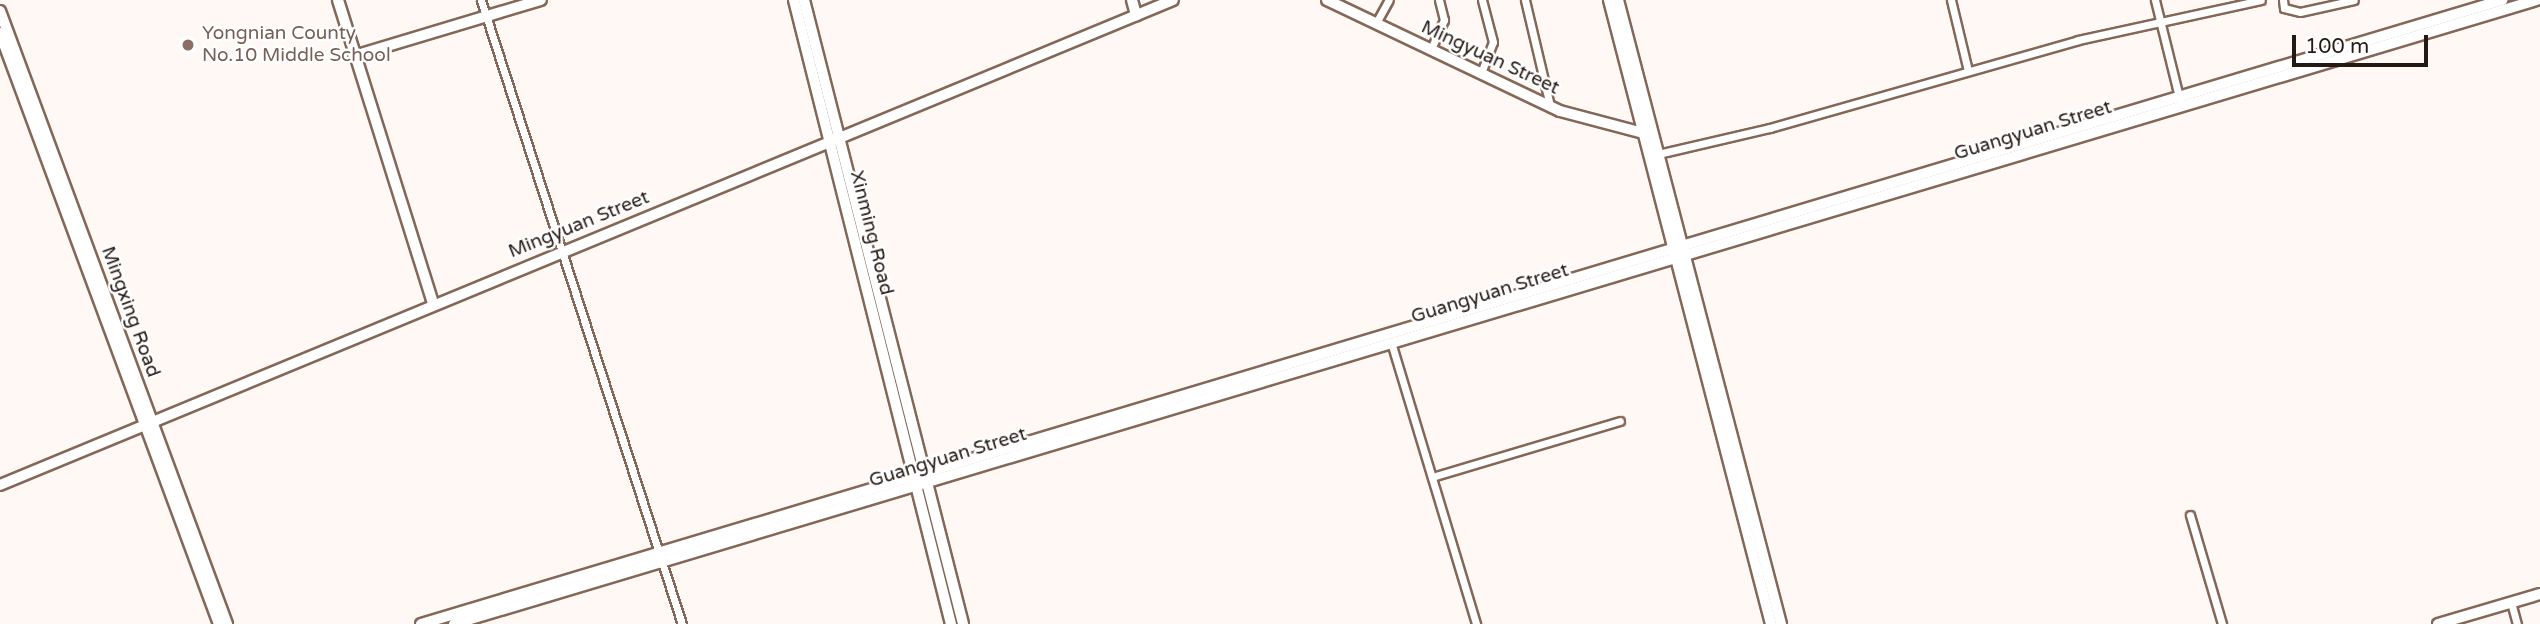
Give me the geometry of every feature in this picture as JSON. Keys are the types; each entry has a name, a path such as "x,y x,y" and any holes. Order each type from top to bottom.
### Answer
{"street":[{"path":"338,0 433,304"},
{"path":"481,0 682,624"},
{"path":"354,56 541,0"},
{"name":"Xinming Road","path":"794,0 834,139 920,479"},
{"name":"Xinming Road","path":"804,0 834,139"},
{"path":"1132,0 1136,15"},
{"name":"Mingyuan Street","path":"0,485 148,421 1173,0"},
{"name":"Mingyuan Street","path":"1326,0 1550,106 1643,132"},
{"path":"1376,23 1389,0"},
{"path":"1431,49 1444,20 1439,0"},
{"path":"1480,73 1493,42 1482,0"},
{"path":"1525,0 1550,106"},
{"path":"1609,0 1643,132 1781,624"},
{"path":"1618,0 1658,154 1678,250 1771,624"},
{"path":"1951,0 1968,71"},
{"path":"2155,0 2180,101"},
{"path":"1658,154 2160,20 2261,0"},
{"path":"2283,0 2284,8 2300,12 2354,0"},
{"name":"Guangyuan Street","path":"2180,101 2502,0"},
{"name":"Guangyuan Street","path":"421,624 662,556 2180,101 2537,0"},
{"name":"Mingxing Road","path":"0,11 219,624"},
{"name":"Mingxing Road","path":"0,33 228,624"},
{"name":"Guangyuan Street","path":"920,479 1391,342 1678,250"},
{"path":"1391,342 1476,624"},
{"path":"1432,477 1620,421"},
{"path":"920,479 951,624"},
{"path":"920,479 963,624"},
{"path":"2190,515 2222,624"},
{"name":"Guangyuan Street","path":"454,624 662,556"},
{"path":"2438,624 2540,594"},
{"path":"2511,602 2517,624"}],"place":[{"name":"Yongnian County No.10 Middle School","path":"188,45"}]}
